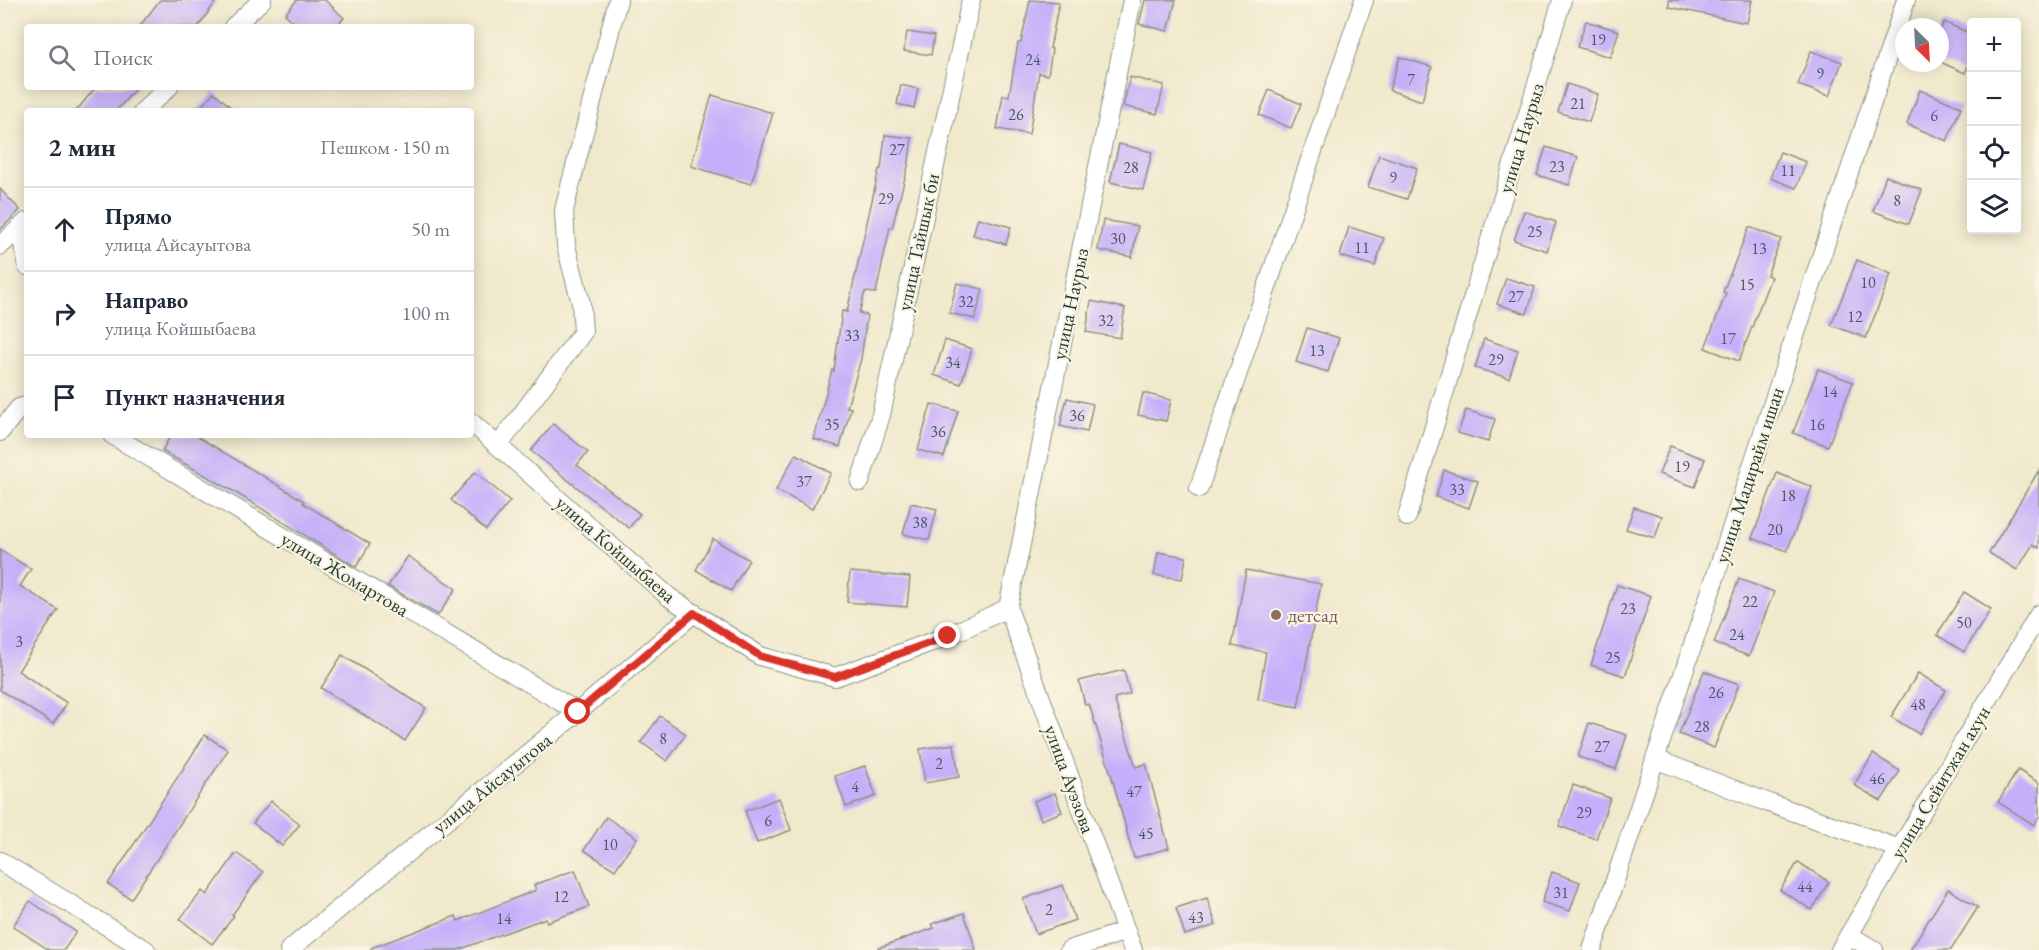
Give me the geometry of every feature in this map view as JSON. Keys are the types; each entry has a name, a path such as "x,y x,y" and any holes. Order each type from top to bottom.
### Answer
{"street":[{"path":"236,24 262,0"},
{"path":"498,446 582,332 581,303 566,246 564,210 618,0"},
{"name":"улица Тайшык би","path":"860,482 880,415 971,0"},
{"name":"улица Наурыз","path":"1008,608 1132,0"},
{"path":"1199,488 1364,0"},
{"name":"улица Наурыз","path":"1407,517 1562,0"},
{"name":"улица Мадирайм ишан","path":"1592,950 1906,0"},
{"path":"146,108 166,90"},
{"path":"0,246 24,224"},
{"path":"0,432 19,408 24,406"},
{"name":"улица Койшыбаева","path":"474,425 669,597 760,656 835,677 948,636 1008,608"},
{"name":"улица Жомартова","path":"117,438 578,712"},
{"name":"улица Ауэзова","path":"1008,608 1133,950"},
{"name":"улица Айсауытова","path":"289,950 578,712 694,613"},
{"name":"улица Сейитжан ахун","path":"1844,943 2039,614"},
{"path":"1655,759 1769,803 1900,849"},
{"path":"0,861 146,950"},
{"path":"1069,950 1126,931"},
{"path":"1844,943 1874,950"}],"building":[{"path":"160,0 217,0 200,24 141,24"},
{"path":"297,0 325,0 344,18 338,24 296,24 285,14"},
{"path":"1030,0 1059,2 1050,48 1052,49 1048,75 1039,73 1029,134 997,129 1003,95 1009,96 1018,43 1021,43"},
{"path":"1145,0 1176,0 1168,31 1139,24"},
{"path":"1669,0 1752,0 1747,23 1669,7"},
{"path":"1586,21 1619,31 1610,57 1577,47"},
{"path":"1949,24 1967,32 1965,73 1949,66"},
{"path":"907,32 934,36 931,55 904,51"},
{"path":"1811,51 1842,62 1829,96 1798,85"},
{"path":"1400,57 1432,67 1422,101 1389,90"},
{"path":"1130,77 1164,85 1157,114 1123,106"},
{"path":"1567,84 1598,94 1589,122 1558,112"},
{"path":"901,85 918,89 914,108 897,104"},
{"path":"94,90 134,90 119,108 78,108"},
{"path":"1269,90 1301,104 1291,128 1259,115"},
{"path":"1920,90 1961,107 1947,141 1907,124"},
{"path":"214,92 232,108 200,108"},
{"path":"712,95 773,113 751,184 691,166"},
{"path":"885,135 912,138 909,162 892,228 890,227 876,293 865,292 859,313 867,315 861,359 847,407 851,408 840,447 814,439 832,370 834,371 842,311 847,312 879,169 881,169"},
{"path":"1119,144 1152,152 1143,190 1110,182"},
{"path":"1546,147 1578,157 1569,185 1537,175"},
{"path":"1780,152 1806,162 1796,188 1770,178"},
{"path":"1379,155 1417,168 1407,199 1368,187"},
{"path":"1886,176 1922,190 1909,224 1873,211"},
{"path":"0,189 20,210 0,230"},
{"path":"1524,211 1556,222 1547,251 1514,240"},
{"path":"978,218 1011,227 1006,244 973,235"},
{"path":"1103,220 1138,226 1132,257 1098,250"},
{"path":"1349,227 1384,238 1375,266 1340,256"},
{"path":"1749,227 1781,239 1767,275 1771,277 1739,361 1705,348 1726,293 1723,292"},
{"path":"1857,260 1891,274 1866,338 1831,325"},
{"path":"1506,278 1535,287 1527,314 1497,304"},
{"path":"957,283 983,289 975,319 949,313"},
{"path":"1091,301 1125,308 1120,338 1086,332"},
{"path":"1307,328 1339,338 1328,372 1296,362"},
{"path":"1484,339 1518,350 1509,378 1475,368"},
{"path":"945,340 972,349 961,384 934,375"},
{"path":"1818,369 1853,382 1828,446 1793,433"},
{"path":"1143,393 1171,400 1166,421 1138,415"},
{"path":"1067,398 1093,404 1087,432 1060,426"},
{"path":"931,404 958,411 944,457 918,450"},
{"path":"1466,410 1495,419 1488,442 1458,433"},
{"path":"553,424 588,452 577,465 640,514 629,528 531,451"},
{"path":"169,438 200,438 370,544 356,567 233,491 162,451"},
{"path":"1670,446 1705,459 1695,487 1659,474"},
{"path":"796,454 831,473 812,509 776,490"},
{"path":"1444,470 1478,481 1469,508 1436,497"},
{"path":"2039,470 2039,548 2033,544 2017,570 1989,553"},
{"path":"475,472 510,501 486,530 451,500"},
{"path":"1777,473 1812,487 1787,551 1752,538"},
{"path":"911,503 937,509 929,540 903,534"},
{"path":"1634,507 1662,516 1655,538 1626,529"},
{"path":"713,539 749,560 731,591 696,570"},
{"path":"0,550 31,569 20,586 58,610 18,671 67,703 53,724 0,690"},
{"path":"1158,552 1186,557 1182,579 1154,575"},
{"path":"408,556 456,589 438,615 388,586"},
{"name":"детсад","path":"1246,570 1321,584 1298,707 1258,699 1266,652 1232,646"},
{"path":"850,572 910,577 907,607 847,602"},
{"path":"1739,579 1774,592 1749,656 1714,643"},
{"path":"1617,585 1651,596 1625,676 1591,665"},
{"path":"1964,592 1991,609 1964,652 1937,635"},
{"path":"342,655 426,708 405,741 321,688"},
{"path":"1124,670 1130,694 1114,698 1136,767 1146,764 1169,848 1134,858 1111,774 1089,704 1085,705 1079,681"},
{"path":"1704,671 1739,684 1714,748 1679,734"},
{"path":"1918,673 1946,690 1919,734 1891,717"},
{"path":"660,716 686,734 667,761 641,742"},
{"path":"1589,723 1627,735 1616,769 1578,757"},
{"path":"205,735 228,750 131,899 108,884"},
{"path":"954,744 959,777 925,783 920,749"},
{"path":"1873,754 1900,771 1881,801 1854,785"},
{"path":"865,766 876,796 846,807 835,776"},
{"path":"2018,770 2039,783 2039,816 2034,825 1998,802"},
{"path":"1573,785 1610,798 1596,839 1559,826"},
{"path":"1055,793 1062,812 1041,820 1034,801"},
{"path":"779,798 791,830 757,843 745,811"},
{"path":"271,801 300,824 282,846 253,823"},
{"path":"606,817 637,838 615,870 584,850"},
{"path":"236,853 263,872 212,944 180,919 202,891 207,895"},
{"path":"1798,862 1829,882 1812,910 1780,890"},
{"path":"575,870 589,907 547,922 546,918 458,950 371,950 371,948 456,916 458,921 536,890 534,885"},
{"path":"1552,872 1580,882 1570,911 1542,902"},
{"path":"1063,885 1075,920 1036,934 1023,899"},
{"path":"1948,889 1978,907 1951,950 1910,950"},
{"path":"1207,898 1216,925 1185,935 1176,908"},
{"path":"30,901 76,932 64,950 49,950 13,926"},
{"path":"964,913 976,950 879,950 878,948 934,928 932,924"}],"place":[{"name":"детсад","path":"1276,615"}],"route":[{"path":"578,712 694,613 760,656 835,677 948,636"}]}
